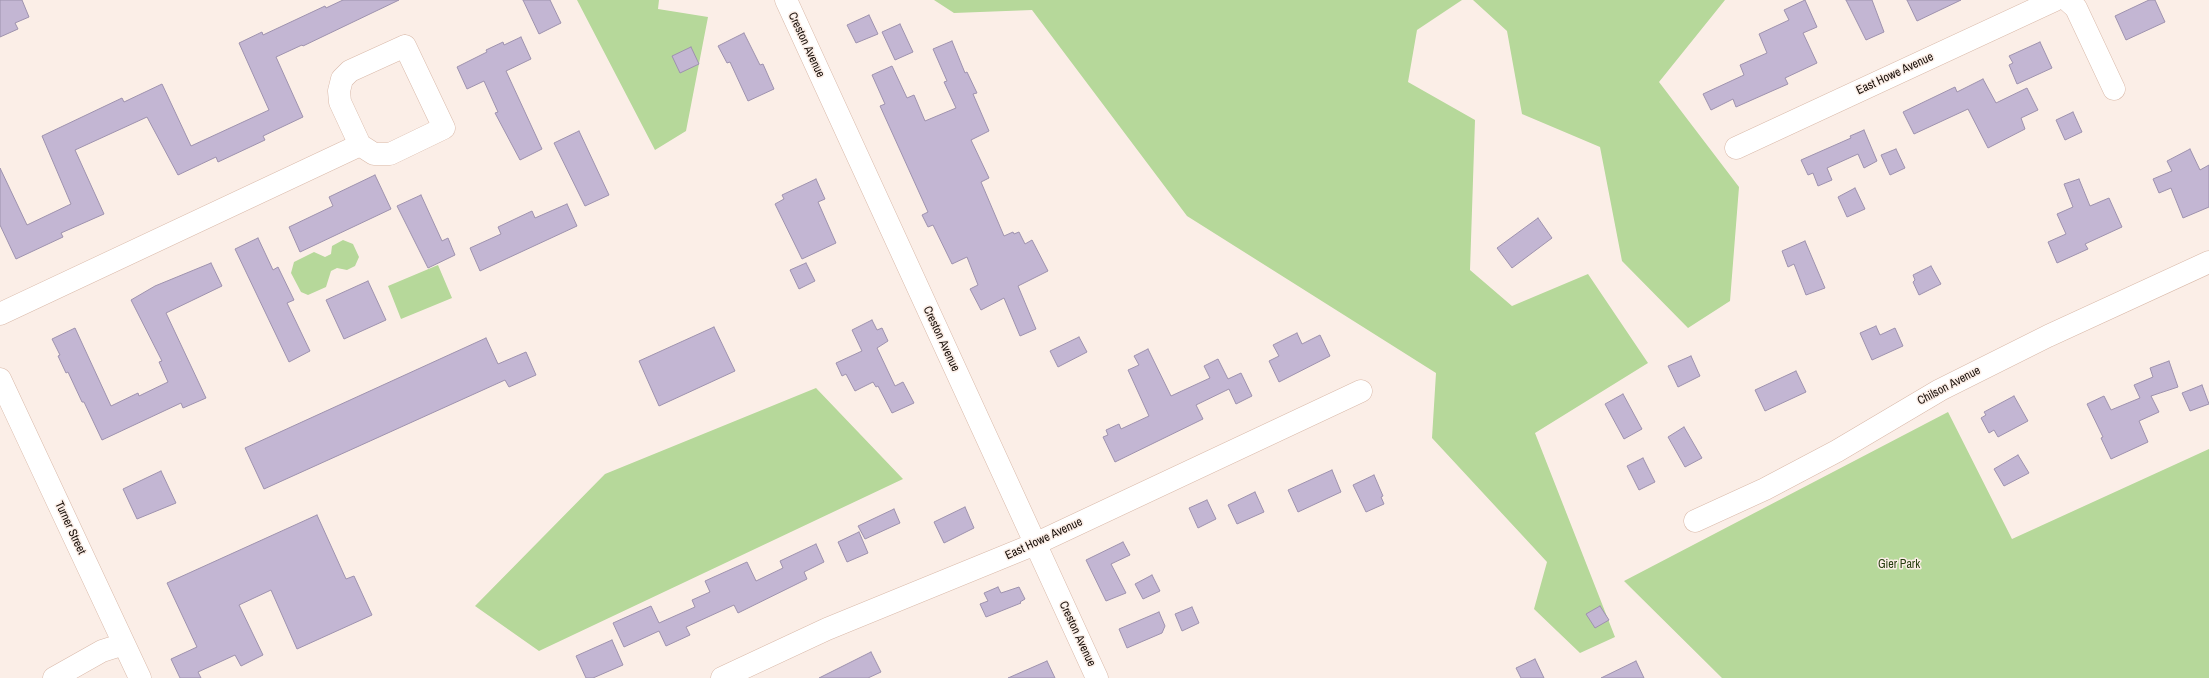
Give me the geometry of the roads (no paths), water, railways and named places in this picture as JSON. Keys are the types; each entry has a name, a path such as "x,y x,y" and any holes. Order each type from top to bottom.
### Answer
{"street":[{"name":"Creston Avenue","path":"786,0 1097,678"},
{"name":"East Howe Avenue","path":"1736,148 2055,0"},
{"path":"2068,0 2076,8 2114,89"},
{"path":"405,46 444,128 390,154 374,154 360,145 340,102 338,91 342,79 350,71 405,46"},
{"path":"0,314 360,145"},
{"name":"Chilson Avenue","path":"1695,521 1765,489 1837,451 1947,387 2048,336 2209,262"},
{"name":"Turner Street","path":"1,385 140,678"},
{"name":"East Howe Avenue","path":"722,678 828,629 1035,544 1361,391"},
{"path":"54,678 102,651 124,644"}],"park label":[{"name":"Gier Park","path":"1899,565"}]}
